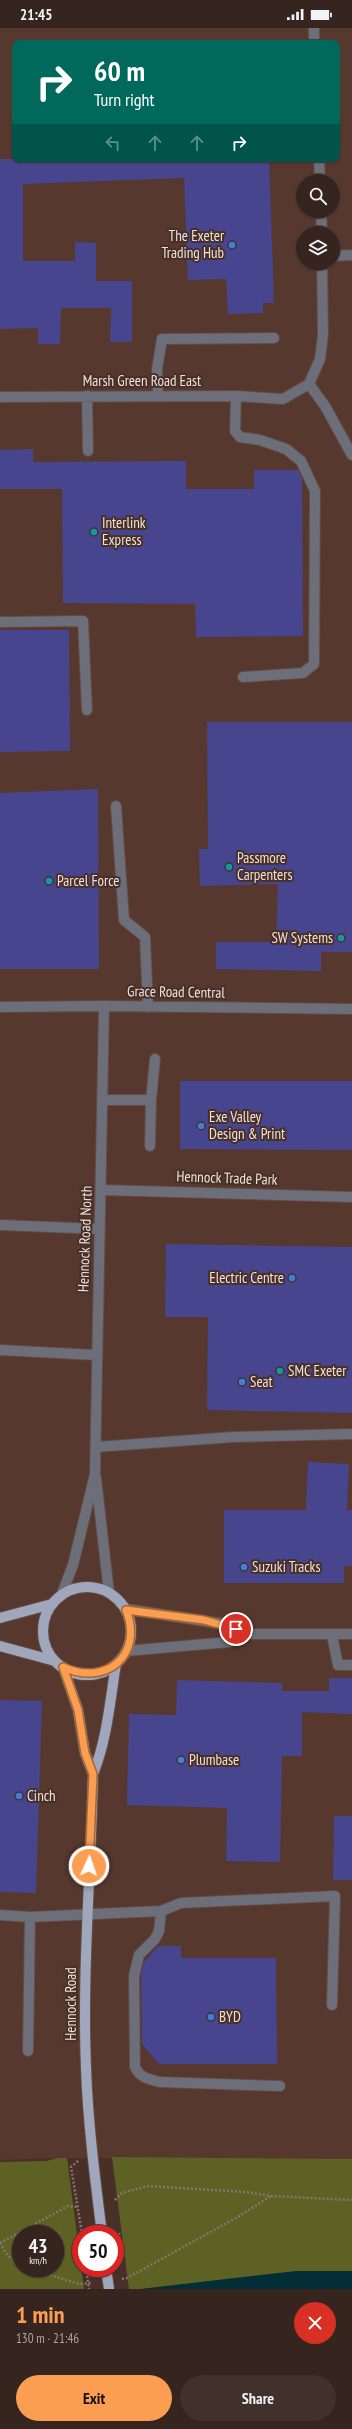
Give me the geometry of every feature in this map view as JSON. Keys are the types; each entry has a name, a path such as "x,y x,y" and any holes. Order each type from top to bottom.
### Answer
{"main road":[{"path":"0,1618 52,1604 69,1591 84,1587 109,1592 126,1610 131,1630 126,1651 116,1664 106,1670 90,1674 73,1672 59,1664 0,1646"},
{"path":"52,1604 44,1626 44,1639 59,1664"},
{"name":"Hennock Road","path":"59,1664 78,1710 85,1753 93,1774"},
{"name":"Hennock Road","path":"101,2225 90,2150 86,2067 87,1913 93,1774 100,1758 104,1739 116,1664"},
{"path":"107,2277 109,2289"}],"street":[{"path":"314,28 314,40"},
{"path":"319,162 320,174"},
{"path":"340,256 352,255"},
{"path":"322,270 324,335 320,359 309,384 326,406 352,455"},
{"path":"158,396 157,369 162,339 274,338"},
{"name":"Marsh Green Road East","path":"0,397 236,396 283,399 309,384"},
{"path":"87,396 88,451"},
{"path":"236,396 235,431 240,437 260,440 286,448 301,461 315,492 314,664 303,673 243,678"},
{"path":"0,622 83,621 87,710"},
{"path":"116,806 124,920 145,937 148,1007"},
{"name":"Grace Road Central","path":"0,1007 104,1006 352,1009"},
{"name":"Hennock Road North","path":"104,1006 104,1100 96,1355 95,1474 109,1592"},
{"path":"150,1146 151,1100 155,1059"},
{"path":"104,1100 151,1100"},
{"name":"Hennock Trade Park","path":"101,1190 352,1197"},
{"path":"0,1225 100,1230"},
{"path":"0,1350 96,1355"},
{"path":"96,1446 233,1437 352,1434"},
{"name":"Hennock Road North","path":"61,1596 73,1565 95,1474"},
{"path":"126,1610 224,1624 248,1634 352,1634"},
{"path":"126,1651 229,1642 248,1634"},
{"path":"332,1635 338,1665 352,1665"},
{"path":"0,1915 30,1917 87,1913 161,1911 181,1903 335,1896 332,2005"},
{"path":"161,1911 159,1931 156,1939 139,1955 134,1976 135,2067 138,2074 145,2079 160,2082 280,2086"},
{"path":"28,2051 30,1917"}],"path":[{"path":"71,2167 80,2225"},
{"path":"114,2201 122,2193 148,2186 271,2196 352,2200"},
{"path":"120,2279 127,2278 236,2218 271,2196"},
{"path":"12,2258 8,2256 0,2244 68,2206 78,2207"},
{"path":"56,2277 78,2284 100,2282"},
{"path":"87,2277 89,2289"}],"shaded area":[{"path":"0,28 352,28 352,2159 57,2158 0,2160"}],"green space":[{"path":"112,2157 352,2159 352,2289 129,2289 124,2250 124,2225 121,2225"},
{"path":"57,2158 67,2158 76,2225 72,2225 72,2277 82,2277 84,2289 0,2289 0,2162 47,2161"}],"water":[{"path":"296,2271 352,2271 352,2289 140,2289"}],"building":[{"path":"0,159 12,159 12,162 269,162 274,303 263,303 263,313 228,314 226,279 188,280 184,178 23,184 23,261 75,261 75,242 96,243 96,281 132,281 132,342 110,342 111,308 61,308 60,344 38,344 38,328 0,329"},
{"path":"33,449 33,462 186,461 186,489 254,489 254,470 298,470 302,478 303,636 196,637 195,604 63,603 62,489 0,489 0,450"},
{"path":"0,630 69,630 70,751 0,752"},
{"path":"207,722 352,722 352,952 321,952 321,971 216,969 216,942 276,942 278,884 200,886 199,849 208,849"},
{"name":"Parcel Force","path":"98,789 99,969 0,969 0,793"},
{"path":"180,1081 352,1081 352,1150 180,1149"},
{"path":"166,1244 352,1247 352,1413 207,1410 208,1317 165,1317"},
{"path":"308,1462 349,1464 347,1510 352,1510 352,1566 344,1566 344,1583 224,1583 224,1510 306,1510"},
{"path":"329,1678 352,1678 352,1714 302,1712 302,1756 282,1756 280,1862 226,1861 227,1808 127,1805 129,1714 176,1715 177,1680 282,1683 282,1691 329,1691"},
{"name":"Cinch","path":"0,1700 42,1701 36,1893 0,1892"},
{"path":"334,1816 352,1816 352,1880 333,1880"},
{"path":"158,1946 181,1946 181,1958 276,1958 277,2064 159,2064 142,2044 141,1974 144,1962"}],"place":[{"name":"The Exeter Trading Hub","path":"232,245"},
{"name":"Interlink Express","path":"94,532"},
{"name":"Passmore Carpenters","path":"229,867"},
{"name":"Parcel Force","path":"49,881"},
{"name":"SW Systems","path":"341,938"},
{"name":"Exe Valley Design & Print","path":"201,1126"},
{"name":"Electric Centre","path":"292,1278"},
{"name":"SMC Exeter","path":"280,1371"},
{"name":"Seat","path":"242,1382"},
{"name":"Suzuki Tracks","path":"244,1567"},
{"name":"Plumbase","path":"181,1760"},
{"name":"Cinch","path":"19,1796"},
{"name":"BYD","path":"211,2017"}],"route":[{"path":"89,1866 93,1774 85,1753 76,1701 63,1667 84,1675 96,1674 116,1664 122,1658 130,1641 130,1620 126,1610 204,1620 224,1624 236,1629"}]}
